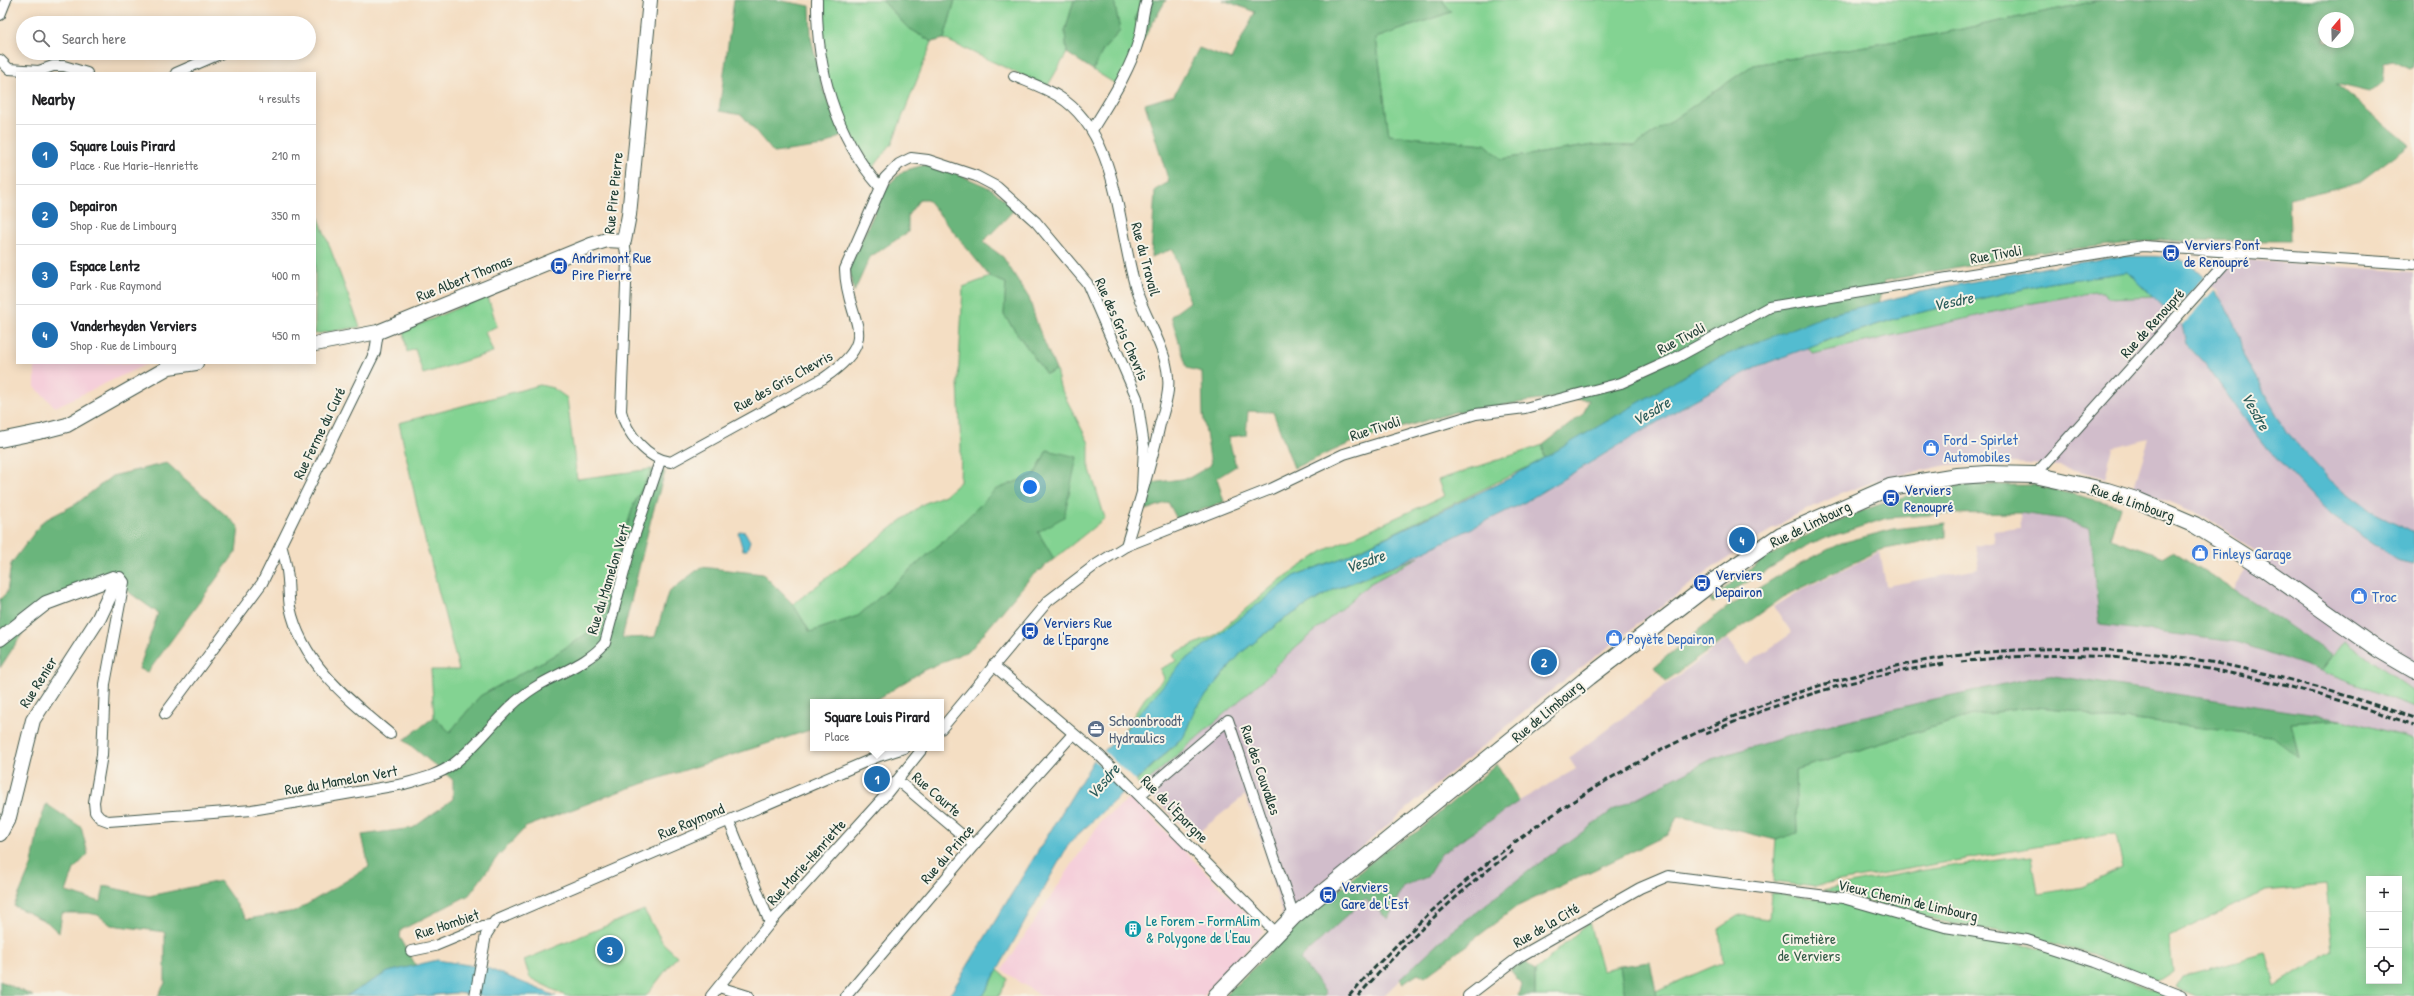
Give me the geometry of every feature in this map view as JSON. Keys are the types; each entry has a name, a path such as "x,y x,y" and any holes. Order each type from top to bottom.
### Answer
{"main road":[{"name":"Rue de Limbourg","path":"1216,996 1294,916 1589,677 1718,578 1781,535 1890,487 1957,476 1988,474 2035,475 2106,491 2139,501 2195,525 2265,569 2378,649 2414,670"}],"street":[{"path":"0,15 6,0"},
{"name":"Rue Pire Pierre","path":"650,0 629,215 624,241 627,260 621,411 624,425 650,454 660,461"},
{"path":"816,0 816,26 824,80 835,112 870,176 880,188"},
{"path":"1092,130 1121,80 1140,39 1143,11 1147,0"},
{"path":"0,60 9,69 38,71 59,66 83,72"},
{"path":"178,72 206,60"},
{"name":"Rue du Travail","path":"1014,76 1058,96 1074,109 1092,130 1109,172 1137,292 1158,344 1169,378 1159,429 1142,489"},
{"name":"Rue des Gris Chevris","path":"660,461 671,462 824,378 845,364 855,351 859,330 845,284 844,269 888,173 899,164 911,158 928,160 976,176 997,187 1036,222 1087,283 1136,398 1144,446 1142,489"},
{"name":"Rue Albert Thomas","path":"316,344 378,332 591,245 607,240 624,241"},
{"name":"Rue Tivoli","path":"1126,546 1270,489 1344,454 1476,414 1525,408 1621,383 1672,360 1769,307 2143,246 2236,252"},
{"path":"2236,252 2414,264"},
{"name":"Rue de Renoupré","path":"2035,475 2236,252"},
{"name":"Rue Ferme du Curé","path":"165,714 262,583 375,352 378,332"},
{"path":"0,440 41,432 67,424 169,367 189,364"},
{"name":"Rue du Mamelon Vert","path":"113,578 120,577 124,582 103,695 102,755 94,802 95,812 100,818 108,821 130,820 252,810 404,784 427,778 451,766 467,753 519,699 533,688 597,653 605,643 631,546 660,461"},
{"path":"944,725 1048,601 1094,566 1126,546 1142,489"},
{"path":"281,544 287,570 290,606 296,628 314,663 347,698 390,734"},
{"path":"0,639 46,603 113,578"},
{"name":"Rue Renier","path":"0,834 9,817 33,720 98,618 114,586 113,578"},
{"name":"Rue de l'Epargne","path":"993,665 1099,755 1276,933"},
{"name":"Rue des Couvalles","path":"1138,794 1228,720 1294,916"},
{"name":"Rue du Prince","path":"846,996 974,846 1073,734"},
{"name":"Rue Raymond","path":"491,925 503,918 879,756 895,751"},
{"name":"Rue Marie-Henriette","path":"711,996 770,923 898,781 921,751"},
{"name":"Rue Courte","path":"898,781 974,846"},
{"path":"729,821 770,923"},
{"name":"Vieux Chemin de Limbourg","path":"1644,886 1668,876 1843,898 1945,927 2026,940 2095,962 2182,996"},
{"name":"Rue de la Cité","path":"1468,996 1519,957 1644,886"},
{"name":"Rue Hombiet","path":"411,951 435,946 483,926 491,925"},
{"name":"Rue Hombiet","path":"475,996 486,935 491,925"},
{"path":"719,987 748,996"}],"shaded area":[{"path":"2247,260 2414,272 2414,532 2371,511 2331,481 2287,433 2243,355 2243,346 2216,288 2182,325 2186,345 2205,364 2269,450 2397,560 2414,564 2414,692 2345,640 2332,656 2233,590 2257,552 2207,518 2134,487 2149,438 2113,447 2105,478 2060,466 1998,462 1947,465 1875,481 1843,493 1793,516 1705,573 1540,699 1390,823 1283,917 1263,844 1245,795 1194,836 1136,782 1284,619 1525,502 1689,403 1756,367 1828,340 2128,272 2170,313 2219,264 2240,263"},
{"path":"35,364 147,364 55,407 35,387"},
{"path":"2020,513 2064,519 2089,528 2101,625 2237,642 2321,671 2414,707 2414,739 2343,719 2047,675 1939,698 1812,729 1530,870 1449,933 1383,996 1323,996 1326,993 1299,959 1365,899 1388,918 1403,886 1427,877 1441,854 1519,801 1576,769 1569,758 1727,639 1746,665 1792,633 1774,607 1801,590 1880,552 1886,586 1979,569 1975,546 1995,542 1993,531 2021,528"},
{"name":"Le Forem - FormAlim & Polygone de l'Eau","path":"1131,797 1264,931 1203,996 1041,996 1002,970 1101,821"}],"green space":[{"path":"734,0 776,0 810,6 811,38 823,89 843,135 823,146 774,153 742,115 719,111"},
{"path":"818,0 882,0 907,27 932,42 892,143 873,168 851,134 833,96 823,53"},
{"path":"882,0 955,0 944,39 932,42 907,27"},
{"path":"955,0 1074,0 1065,32 1067,53 1047,87 944,39"},
{"path":"1074,0 1114,0 1120,31 1103,50 1093,70 1067,53 1065,32"},
{"path":"1114,0 1142,0 1135,20 1148,31 1119,86 1093,70 1103,50 1120,31"},
{"path":"1142,0 1166,0 1148,31 1135,20"},
{"path":"1223,0 1442,0 1451,12 1376,38 1389,135 1485,144 1502,159 1594,145 1635,146 1753,65 1943,33 2101,0 2414,0 2414,67 2410,69 2393,61 2384,63 2382,82 2370,92 2336,84 2409,145 2358,183 2289,199 2290,241 2160,240 2026,254 1884,281 1878,303 1827,315 1607,423 1544,459 1543,445 1583,414 1589,400 1553,398 1455,412 1353,442 1294,468 1273,412 1248,411 1246,435 1228,437 1236,466 1217,478 1224,502 1177,519 1168,502 1146,510 1151,483 1189,478 1211,465 1203,414 1202,372 1187,368 1171,316 1190,302 1173,249 1151,257 1155,190 1169,182 1145,104 1174,95 1199,48 1231,60 1255,12"},
{"path":"1442,0 2101,0 1943,33 1753,65 1635,146 1593,145 1502,159 1485,144 1389,135 1376,38 1451,12"},
{"path":"924,165 951,171 992,189 1015,209 983,242 1003,257 1029,298 1038,327 1056,370 1046,374 1004,315 1006,283 990,277 927,199 920,199 908,215 908,232 870,257 854,292 849,267 887,186 903,171"},
{"path":"316,211 360,327 316,334"},
{"path":"2128,272 2153,296 2108,298 2104,292 2094,292 2028,304 1813,354 1808,347 1901,317 2049,283"},
{"path":"990,277 1006,283 1004,315 1046,374 1056,370 1060,387 1089,443 1089,466 1105,518 1054,559 1038,532 1077,458 1047,450 1035,474 995,491 948,537 858,616 810,632 793,604 923,504 945,495 960,482 961,448 958,382 963,287"},
{"path":"485,296 488,297 497,326 485,332 493,352 423,374 415,349 407,352 404,331"},
{"path":"540,385 553,388 567,398 577,479 652,469 634,504 594,629 551,657 480,696 450,732 434,717 431,670 459,670 421,524 399,423"},
{"path":"1543,445 1544,459 1345,557 1296,575 1121,735 1145,698 1164,678 1160,669 1176,661 1173,654 1215,635 1280,580 1325,550 1444,496 1438,480"},
{"path":"1047,450 1077,457 1064,517 1038,532 1054,559 1030,578 970,650 924,670 878,699 810,699 810,730 626,789 526,827 498,856 469,895 401,930 400,937 416,966 388,972 346,996 158,996 165,983 165,932 111,925 98,915 88,913 62,913 59,933 47,922 14,906 32,864 38,830 46,804 81,827 88,854 74,869 66,892 101,902 104,886 149,896 220,881 247,919 296,911 369,867 362,835 413,828 453,799 453,780 404,740 434,717 450,732 480,696 551,657 594,629 634,504 652,469 665,472 651,519 622,638 655,637 668,593 701,567 763,574 793,604 810,632 858,616 948,537 995,490 1035,474"},
{"path":"167,463 239,527 236,552 148,672 139,669 158,613 116,583 50,608 24,631 0,668 0,599 7,592 11,564 43,521 76,504 112,476"},
{"path":"2036,485 2120,506 2110,538 2163,557 2173,551 2281,620 2332,656 2321,671 2237,642 2100,625 2089,528 2064,519 2020,513 1942,514 1887,518 1811,543 1713,603 1710,601 1752,567 1781,549 1830,524 1880,504 1906,496 1960,486"},
{"path":"1946,523 1946,537 1880,550 1785,596 1666,681 1654,667 1720,612 1788,570 1841,543 1894,529"},
{"path":"1419,557 1369,584 1141,787 1136,782 1184,736 1195,709 1241,653 1284,619 1333,590"},
{"path":"2345,640 2414,692 2414,707 2321,671"},
{"path":"2047,675 2343,719 2291,723 2299,758 2271,736 2126,719 2096,719 2081,711 2036,707 1972,715 1795,770 1797,833 1776,840 1678,816 1667,835 1516,907 1425,977 1418,973 1403,983 1400,979 1449,933 1530,870 1613,810 1712,759 1812,729 1939,698"},
{"path":"2036,707 2081,711 2096,719 2126,719 2272,736 2299,757 2291,723 2343,719 2414,739 2414,996 2196,996 2175,987 2182,976 2266,953 2275,986 2333,950 2326,885 2265,891 2169,936 2173,971 2158,981 2093,955 2016,934 1948,923 1824,890 1927,870 2032,856 2038,894 2082,887 2123,868 2116,833 1827,883 1816,887 1773,882 1776,840 1797,832 1795,770 1972,715"},
{"path":"1497,764 1519,801 1441,854 1427,877 1403,886 1388,919 1365,899 1300,959 1326,993 1323,996 1224,996 1307,917 1384,851 1418,831"},
{"name":"Cimetière de Verviers","path":"1771,893 1841,901 2027,945 2095,967 2171,996 1657,996 1656,991 1723,962 1719,929 1740,915 1769,919"},
{"path":"644,910 663,943 677,956 646,996 566,996 530,978 524,960"},
{"path":"1589,922 1602,970 1620,966 1625,996 1535,996 1535,971"},
{"path":"1526,962 1535,971 1535,996 1518,996 1521,984 1510,969"},
{"path":"1650,962 1657,996 1625,996 1620,966"},
{"path":"998,970 1008,979 999,996 983,996"},
{"path":"0,981 33,996 0,996"}],"water":[{"name":"Vesdre","path":"2124,256 2175,258 2190,265 2201,274 2222,300 2242,343 2243,355 2287,433 2331,481 2371,511 2414,532 2414,564 2397,560 2332,516 2269,450 2247,422 2205,364 2186,344 2182,325 2128,272 2049,283 1901,317 1828,340 1756,367 1689,403 1525,502 1409,559 1333,590 1284,619 1241,653 1195,709 1184,736 1070,842 983,996 949,996 1094,760 1121,735 1183,662 1296,575 1345,557 1510,478 1708,362 1827,315 1920,292 2047,267"},
{"path":"741,531 745,532 750,541 747,550 743,550 738,533"},
{"path":"437,960 487,968 556,996 484,996 456,993 425,996 346,996 388,972"}],"pier":[{"path":"2204,277 2215,289 2182,325 2170,314"},
{"path":"1103,750 1137,783 1128,792 1094,760"}],"railway":[{"path":"1349,996 1427,916 1512,844 1605,781 1704,730 1807,689 1915,662 2025,650 2138,652 2209,662 2278,677 2346,696 2414,718"},
{"path":"1961,662 2020,657 2078,656 2135,659 2191,666 2303,690 2414,725"},
{"path":"1706,734 1764,710 1823,690 1883,675 1945,664"},
{"path":"1358,996 1394,957 1451,901 1513,851"}],"place":[{"name":"Verviers Pont de Renoupré","path":"2171,253"},
{"name":"Andrimont Rue Pire Pierre","path":"559,266"},
{"name":"Ford - Spirlet Automobiles","path":"1931,448"},
{"name":"Verviers Renoupré","path":"1891,498"},
{"name":"Vanderheyden Verviers","path":"1742,540"},
{"name":"Finleys Garage","path":"2200,553"},
{"name":"Verviers Depairon","path":"1702,583"},
{"name":"Troc","path":"2359,596"},
{"name":"Verviers Rue de l'Epargne","path":"1030,631"},
{"name":"Poyète Depairon","path":"1614,638"},
{"name":"Depairon","path":"1544,662"},
{"name":"Schoonbroodt Hydraulics","path":"1096,729"},
{"name":"Square Louis Pirard","path":"877,779"},
{"name":"Verviers Gare de l'Est","path":"1328,895"},
{"name":"Le Forem - FormAlim & Polygone de l'Eau","path":"1133,929"},
{"name":"Espace Lentz","path":"610,950"}]}
